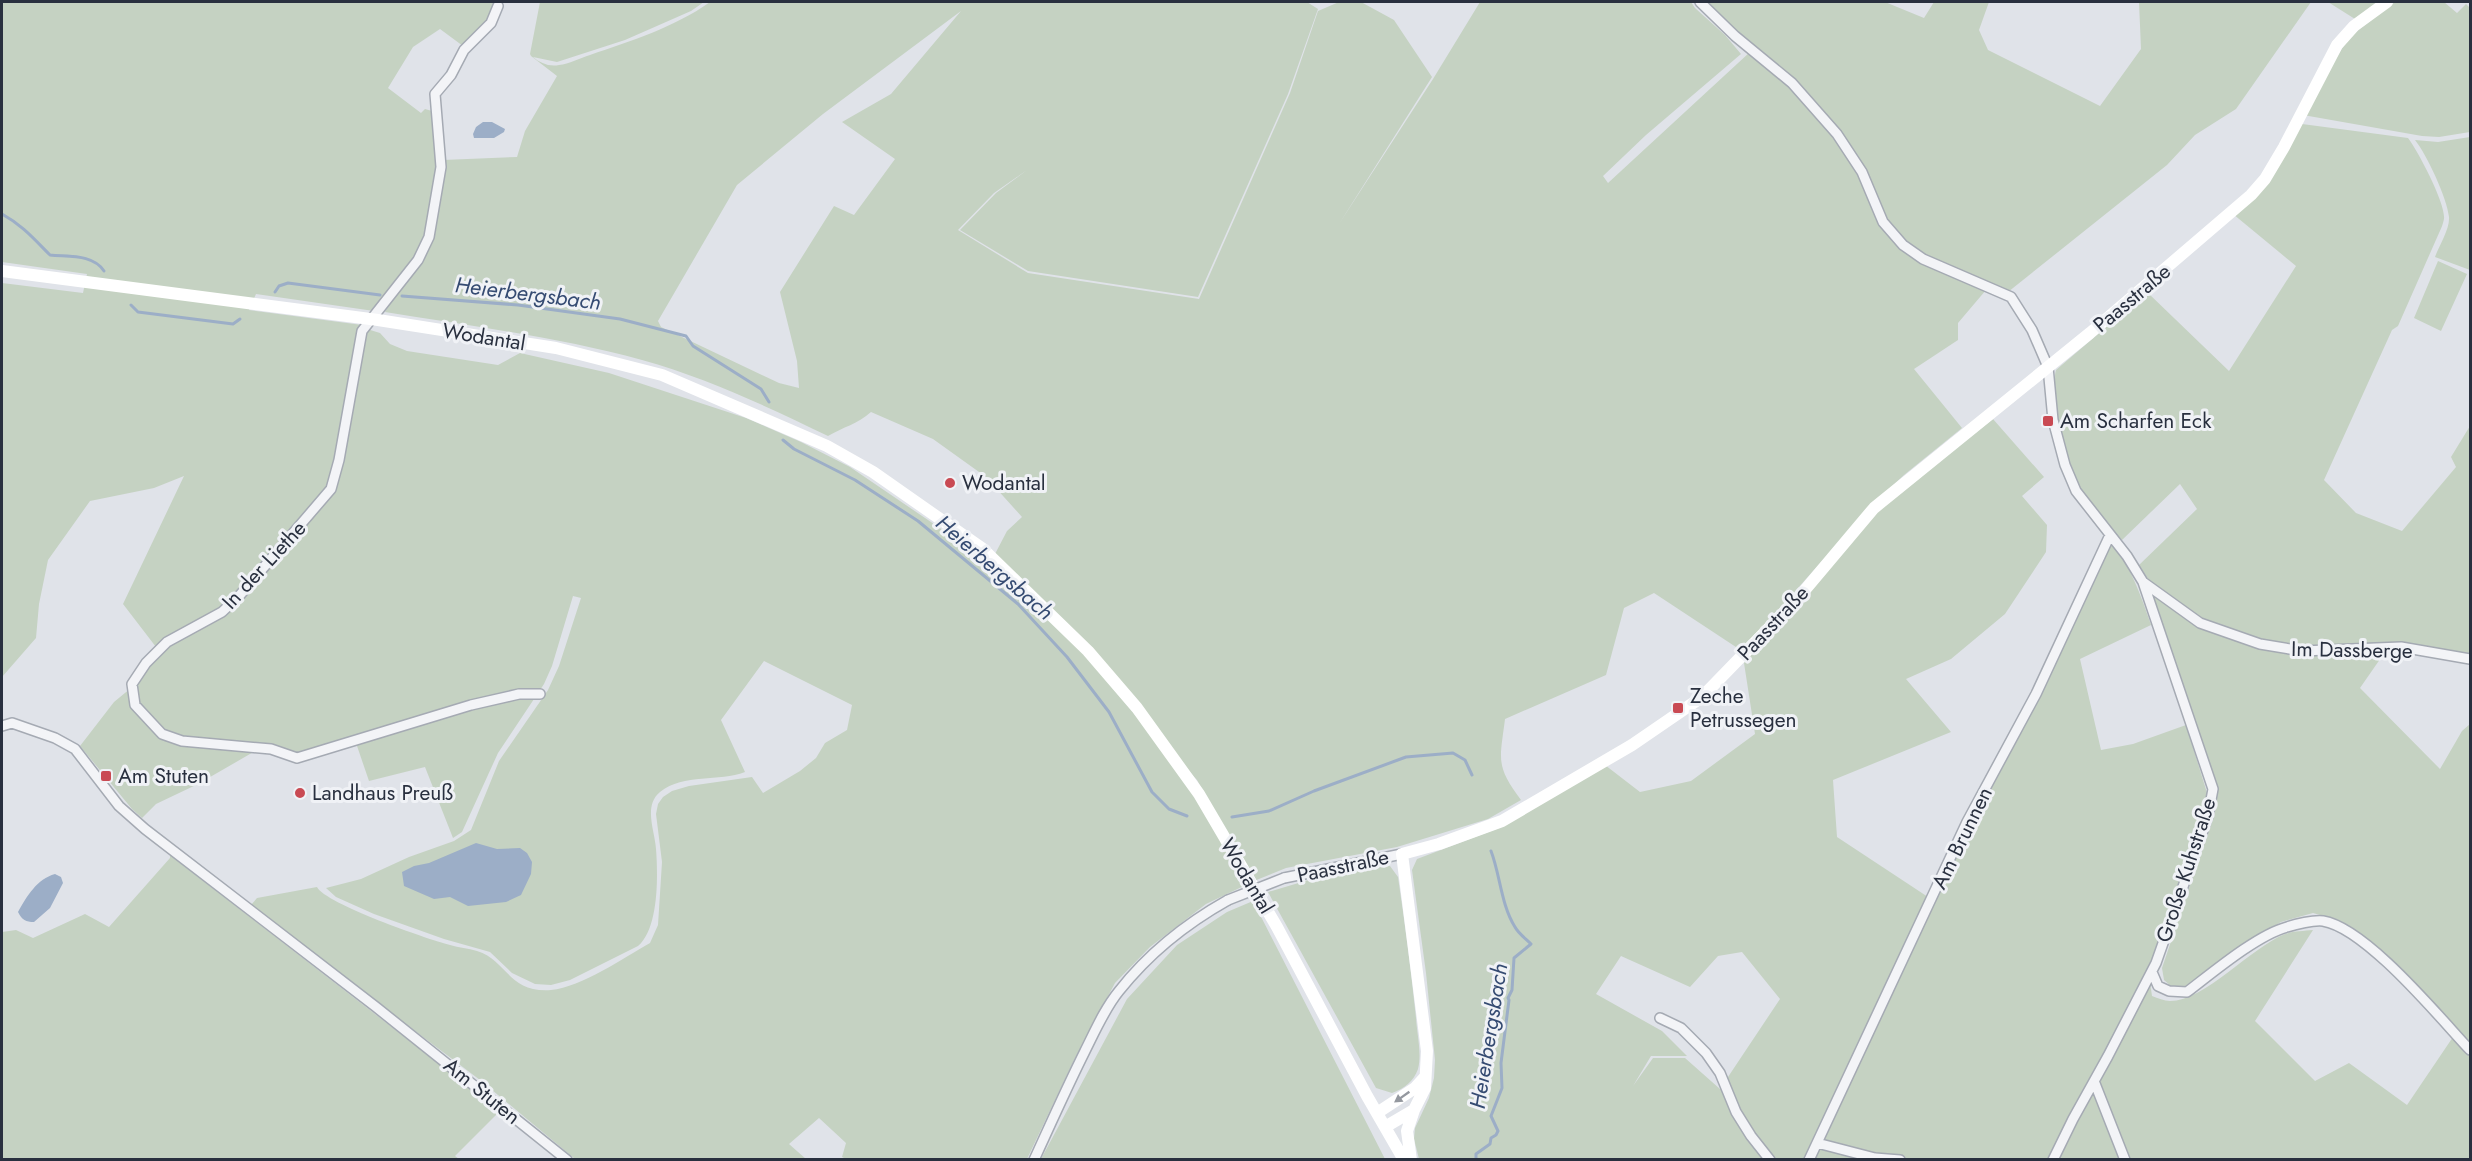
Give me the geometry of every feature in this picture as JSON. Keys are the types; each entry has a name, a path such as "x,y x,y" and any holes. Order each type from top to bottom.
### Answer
{"main road":[{"name":"Paasstraße","path":"1402,854 1439,844 1502,821 1632,745 1702,697 1799,597 1874,508 1918,469 2048,368 2150,283 2261,183 2284,147 2337,45 2354,26 2387,2"},
{"name":"Wodantal","path":"2,271 373,319 556,348 662,375 827,446 873,472 983,549 1088,651 1137,708 1199,794 1283,936 1404,1160"},
{"path":"1402,854 1427,1051 1425,1088 1407,1131 1411,1160"},
{"path":"1377,1113 1415,1088 1424,1078"},
{"path":"1385,1127 1414,1110"}],"street":[{"name":"Große Kuhstraße","path":"1700,2 1735,36 1792,83 1837,134 1862,171 1883,222 1903,245 1923,259 2011,297 2032,330 2048,368 2053,420 2065,465 2076,491 2127,556 2143,582 2213,789 2208,816 2152,972"},
{"name":"In der Liethe","path":"498,6 491,23 464,50 451,75 435,94 441,167 429,237 418,260 362,331 339,460 331,489 240,595 222,612 167,642 146,663 132,684 135,705 162,734 182,741 271,749 297,758 471,705 519,694 540,694"},
{"name":"Am Brunnen","path":"1809,1160 1966,822 2036,694 2110,535"},
{"name":"Im Dassberge","path":"2143,582 2200,623 2260,644 2302,651 2401,647 2470,658"},
{"name":"Am Stuten","path":"2,726 12,723 55,738 75,749 119,806 145,829 376,1007 567,1160"},
{"name":"Paasstraße","path":"1034,1160 1078,1064 1118,993 1141,966 1170,939 1228,900 1284,878 1402,854"},
{"path":"2152,972 2158,986 2169,991 2187,992 2245,949 2284,927 2322,921 2342,928 2386,962 2470,1050"},
{"path":"2053,1160 2152,972"},
{"path":"1660,1018 1681,1028 1706,1053 1720,1073 1725,1091 1746,1128 1770,1160"},
{"path":"2094,1081 2125,1160"},
{"path":"1817,1143 1875,1158 1900,1160"}],"green space":[{"path":"2,2 497,2 489,21 463,46 440,29 413,47 388,88 421,113 425,109 432,111 437,145 438,177 426,237 417,257 374,311 256,294 249,310 362,325 335,469 328,487 237,594 220,610 156,647 123,604 184,476 154,488 90,501 48,560 39,604 36,638 2,677 2,283 83,293 87,274 2,262"},
{"path":"540,2 704,2 691,11 625,40 557,62 533,57 545,64 555,65 571,62 652,33 710,2 1307,2 1318,9 1288,94 1198,297 1028,271 960,230 996,193 1027,170 994,193 958,230 1028,273 1199,299 1290,93 1318,11 1339,2 1361,2 1394,20 1432,77 1339,224 1480,2 1691,2 1741,54 1646,135 1603,176 1608,183 1750,52 1788,83 1834,134 1858,173 1879,224 1899,246 1986,290 1958,323 1958,340 1914,369 1962,428 1904,475 1869,508 1742,651 1654,593 1624,608 1606,675 1505,719 1501,762 1507,778 1521,800 1488,819 1397,847 1286,868 1254,881 1197,780 995,554 1007,531 1022,517 986,477 933,439 871,412 828,436 714,384 642,360 546,338 385,312 398,289 421,259 443,160 517,157 525,131 557,76 531,56","holes":["961,11 891,94 842,122 895,159 854,215 834,206 780,292 797,361 799,388 779,383 661,327 658,321 737,185 823,114"]},
{"path":"1702,2 1885,2 1924,18 1934,2 1989,2 1979,30 1988,50 2100,106 2141,49 2139,2 2311,2 2236,109 2195,135 2167,165 2008,292 1925,257 1906,243 1885,221 1840,131"},
{"path":"2328,2 2379,2 2355,19"},
{"path":"2395,2 2444,2 2457,13 2466,4 2470,8 2470,132 2439,137 2422,136 2303,115 2348,38"},
{"path":"2302,124 2408,138 2424,165 2441,202 2444,219 2441,228 2398,326 2392,330 2324,480 2356,513 2402,531 2456,467 2451,457 2470,426 2470,656 2457,652 2395,644 2303,648 2263,641 2200,620 2152,585 2139,565 2197,509 2180,484 2122,540 2084,497 2070,465 2057,413 2054,381 2056,370 2147,292 2229,371 2296,266 2233,214"},
{"path":"2470,137 2470,270 2435,257 2446,232 2449,217 2436,177 2415,140 2438,142"},
{"path":"2438,261 2467,274 2441,331 2414,318"},
{"path":"367,329 380,333 390,344 407,351 498,365 520,353 609,373 746,418 801,442 850,467 978,554 1058,624 1144,725 1193,793 1248,884 1206,904 1150,947 1115,983 1074,1060 1027,1159 846,1159 842,1157 846,1143 819,1118 789,1144 806,1159 575,1159 480,1080 251,905 257,898 317,887 338,902 378,920 453,946 487,955 509,975 526,986 537,990 563,988 602,971 650,943 658,925 662,862 656,814 658,804 663,797 672,791 689,786 752,777 763,793 800,771 816,758 825,743 847,730 852,705 764,661 721,720 745,772 680,782 660,792 652,804 651,819 656,849 657,886 650,927 645,938 638,946 570,980 551,985 535,984 512,973 490,952 444,939 374,914 336,897 326,888 361,879 409,857 454,841 471,830 499,761 548,690 559,666 581,598 573,596 552,666 544,684 498,753 462,832 453,838 425,767 369,781 356,743 297,754 203,741 164,732 138,703 136,682 167,645 205,625 324,502"},
{"path":"1993,419 2044,477 2022,496 2047,525 2046,552 2005,614 1951,659 1906,679 1951,732 1833,780 1837,837 1928,897 1926,899 1934,900 1970,823 2040,692 2112,542 2135,582 2151,625 2080,659 2101,750 2133,744 2186,725 2208,796 2170,914 2148,969 2152,996 2168,1001 2184,999 2213,983 2271,941 2288,933 2313,930 2255,1021 2315,1081 2349,1063 2407,1105 2453,1037 2470,1055 2470,1159 1419,1159 1414,1139 1415,1128 1429,1098 1434,1078 1435,1060 1412,870 1417,859 1499,828 1605,765 1640,792 1691,781 1755,734 1744,663 1814,587 1879,508","holes":["1742,952 1780,999 1720,1089 1685,1058 1653,1058 1633,1086 1651,1056 1687,1056 1662,1031 1596,994 1621,956 1690,987 1718,956"]},
{"path":"2156,595 2257,647 2385,652 2360,688 2440,769 2462,731 2470,724 2470,1042 2368,942 2338,920 2313,913 2281,922 2243,945 2193,983 2180,988 2172,987 2164,980 2162,968 2215,811 2217,793 2152,598"},
{"path":"131,688 133,705 159,735 257,750 198,784 156,804 142,818 80,746 114,702"},
{"path":"170,855 500,1111 455,1156 459,1159 2,1160 2,932 16,930 33,938 85,914 109,927 170,858"},
{"path":"1383,865 1390,866 1398,877 1419,1050 1418,1069 1414,1077 1404,1087 1392,1093 1376,1088 1268,892 1322,876"},
{"path":"1253,901 1385,1159 1041,1159 1127,999 1177,945 1227,912"}],"water":[{"path":"483,122 492,122 505,129 504,132 494,138 474,138 476,127"},
{"path":"476,843 497,849 520,848 527,853 532,862 531,874 521,895 506,902 468,906 450,897 434,899 404,886 402,872"},
{"path":"55,874 61,877 63,883 50,908 34,922 25,920 18,912 25,900 38,884"}],"waterway":[{"name":"Heierbergsbach","path":"2,214 22,228 50,255 87,259 104,271"},
{"name":"Heierbergsbach","path":"275,292 279,286 288,283 380,295"},
{"name":"Heierbergsbach","path":"402,296 518,305 620,319 686,336 693,346 761,389 769,402"},
{"name":"Heierbergsbach","path":"131,305 138,312 233,324 240,319"},
{"name":"Heierbergsbach","path":"783,440 794,449 855,480 918,521 1018,604 1067,657 1109,712 1152,792 1169,809 1187,816"},
{"name":"Heierbergsbach","path":"1232,817 1269,811 1314,791 1406,757 1453,753 1465,760 1472,775"},
{"name":"Heierbergsbach","path":"1476,1160 1476,1154 1490,1144 1491,1138 1498,1131 1491,1116 1502,1088 1501,1063 1508,998 1512,990 1514,958 1531,944 1518,931 1510,918 1491,851"}],"place":[{"name":"Am Scharfen Eck","path":"2048,421"},
{"name":"Wodantal","path":"950,483"},
{"name":"Zeche Petrussegen","path":"1678,708"},
{"name":"Am Stuten","path":"106,776"},
{"name":"Landhaus Preuß","path":"300,793"}]}
